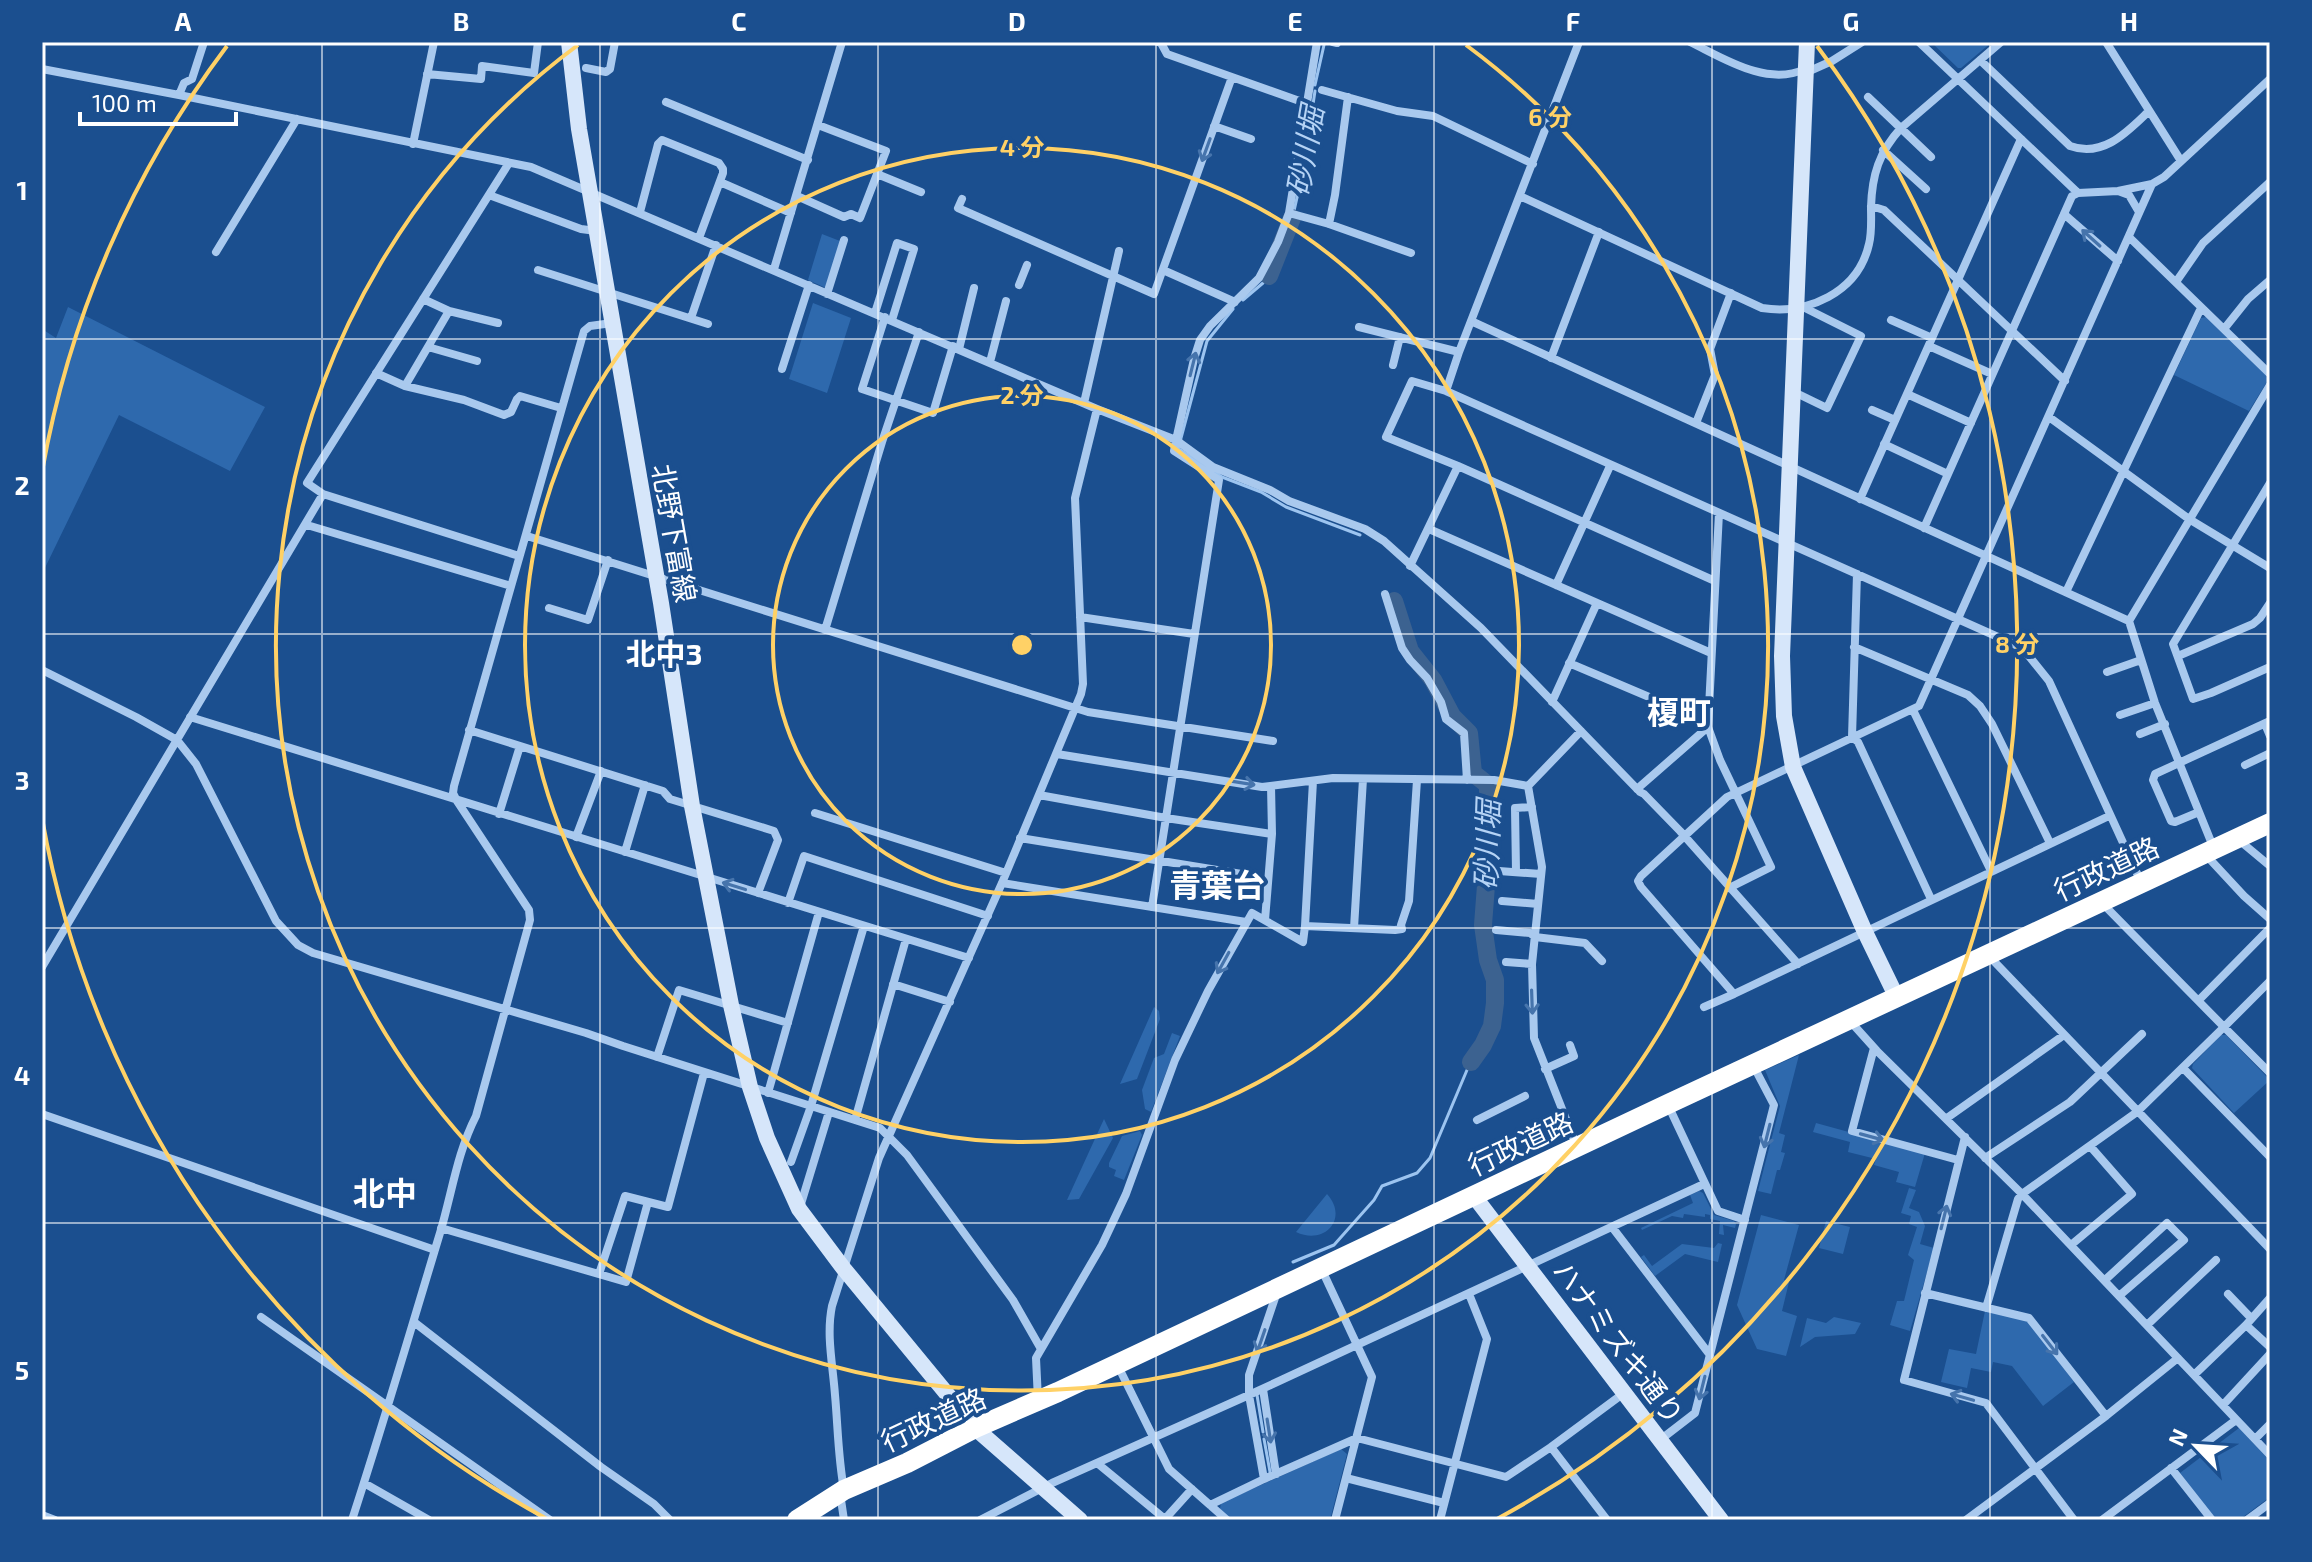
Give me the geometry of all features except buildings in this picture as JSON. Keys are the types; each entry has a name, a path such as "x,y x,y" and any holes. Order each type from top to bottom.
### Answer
{"highway":[{"name":"行政道路","path":"797,1520 842,1491 907,1463 975,1428 2141,882 2268,826"}],"street":[{"path":"179,95 184,83 192,79 204,42"},
{"path":"413,144 434,42"},
{"path":"427,74 481,79 482,66 534,73 538,42"},
{"path":"558,42 579,129"},
{"path":"569,42 579,129"},
{"path":"586,68 606,72 610,69 615,42"},
{"path":"774,269 842,42"},
{"path":"1160,42 1167,54 1308,104"},
{"path":"1152,907 1219,480 1174,451 1179,443 1200,340 1210,326 1259,278 1289,213 1317,42"},
{"path":"1446,391 1579,42"},
{"path":"1690,42 1739,66 1758,71 1795,73 1832,61 1862,42"},
{"path":"1807,42 1800,308 1788,465 1782,687 1784,716 1793,767 1897,998"},
{"path":"1919,42 2078,193"},
{"path":"1520,196 1762,308 1800,308 1826,299 1851,279 1860,267 1870,242 1876,166 1883,150 1901,128 2001,42"},
{"path":"2106,42 2181,161"},
{"path":"1980,60 2070,146 2077,148 2113,143 2148,112"},
{"path":"42,69 531,167 1179,443 1213,467 1257,489 1365,529 1384,541 1481,628 1685,837 1798,964"},
{"path":"962,199 958,208 1154,294 1232,77"},
{"path":"1734,994 1638,881 1727,797 1919,706 2152,184 2270,79"},
{"path":"1322,90 1397,111 1433,116 1533,164"},
{"path":"1329,224 1348,97"},
{"path":"1868,97 1931,157"},
{"path":"666,102 808,160"},
{"path":"216,252 297,119"},
{"path":"797,196 844,217 851,214 860,218 886,151 818,125"},
{"path":"1214,126 1251,139"},
{"name":"北野下富線","path":"579,129 705,877 750,1087 767,1138 799,1209 844,1269 975,1428 1080,1520"},
{"path":"1860,499 2021,139"},
{"path":"640,212 658,144 662,140 719,163 723,169 720,182 699,238"},
{"path":"1883,150 1926,189"},
{"path":"509,163 307,483 323,494 519,556"},
{"path":"877,174 921,192"},
{"path":"720,182 791,213"},
{"path":"2176,282 2203,243 2270,182"},
{"path":"1924,528 2072,196 2152,184"},
{"path":"2118,191 2129,195 2139,212"},
{"path":"489,195 581,229 596,231"},
{"path":"1871,206 1884,210 2065,381"},
{"path":"1289,213 1411,253"},
{"path":"2064,214 2118,261"},
{"path":"1551,358 1599,232"},
{"path":"2129,237 2270,374"},
{"path":"827,294 844,240"},
{"path":"875,313 897,243 914,249 862,389 933,413 974,288"},
{"path":"691,318 716,245"},
{"path":"1084,403 1119,251"},
{"path":"1019,285 1027,265"},
{"path":"538,270 708,324"},
{"path":"1163,270 1235,302"},
{"path":"2224,329 2248,299 2270,280"},
{"path":"782,369 809,285"},
{"path":"1696,423 1715,375 1710,349 1731,293"},
{"path":"423,299 449,311 498,323"},
{"path":"990,362 1006,301"},
{"path":"1792,391 1827,408 1861,336 1800,308"},
{"path":"2066,592 2201,308"},
{"path":"405,386 449,311"},
{"path":"1891,320 1992,374"},
{"path":"1471,321 2129,621"},
{"path":"352,1520 529,932 529,910 457,801 454,786 584,331 590,326 613,323"},
{"path":"1359,327 1459,352"},
{"path":"825,630 919,332"},
{"path":"1393,365 1400,337"},
{"path":"428,347 477,361"},
{"path":"376,373 405,386 464,400 504,415 511,412 520,396 561,408"},
{"path":"1715,581 1386,437 1412,381 1446,391 2016,645 2049,681 2141,882"},
{"path":"2270,385 2129,621 2155,703 2199,812 2209,851 2244,896 2270,919"},
{"path":"1907,394 1971,423"},
{"path":"844,1520 828,1324 879,1158 988,916 1076,709 1083,684 1075,498 1097,409"},
{"path":"1872,410 1895,420"},
{"path":"2049,417 2189,519 2270,568"},
{"path":"1884,444 1948,474"},
{"path":"1410,566 1458,466"},
{"path":"1556,585 1610,466"},
{"path":"2270,483 2173,644 2193,699 2270,667"},
{"path":"42,967 323,494"},
{"path":"1719,513 1708,725 1720,760 1771,867 1729,888"},
{"path":"307,525 511,586"},
{"path":"1429,529 1711,653"},
{"path":"527,536 1076,709 1273,741"},
{"path":"549,608 588,620 608,560"},
{"path":"1852,737 1857,574"},
{"path":"1385,594 1402,648 1427,678 1441,702 1446,719 1464,733 1470,780"},
{"path":"1552,702 1597,603"},
{"path":"2178,656 2253,624 2270,603"},
{"path":"1080,617 1194,634"},
{"path":"1854,647 1968,695 1980,706 1992,724 2050,843"},
{"path":"2107,672 2141,660"},
{"path":"1569,663 1708,725"},
{"path":"42,670 177,740 196,764 276,921 298,945 336,961 586,1033 880,1128 907,1155 1013,1300 1041,1349"},
{"path":"2120,715 2155,703"},
{"path":"1913,710 1991,871"},
{"path":"190,717 969,958"},
{"path":"2199,812 2171,821 2153,780 2155,774 2267,723 2270,736"},
{"path":"2140,734 2165,724"},
{"path":"1637,789 1708,725"},
{"path":"469,730 645,785 663,791 670,799 774,831 778,840 758,893"},
{"path":"1528,786 1581,731"},
{"path":"1852,737 1858,742 1931,899"},
{"path":"499,814 520,746"},
{"path":"2245,765 2270,753"},
{"path":"1057,754 1262,787 1363,779 1491,780 1528,786"},
{"path":"576,837 601,771"},
{"path":"1354,928 1363,779"},
{"path":"1305,926 1402,929 1409,901 1417,780"},
{"path":"1038,1401 1036,1358 1102,1245 1126,1194 1175,1060 1246,922 1252,913 1303,942 1313,781"},
{"path":"625,852 645,785"},
{"path":"1265,920 1272,834 1271,786"},
{"path":"1528,786 1542,867 1532,964 1534,1038 1577,1147"},
{"path":"1039,795 1272,834"},
{"path":"1516,872 1515,808 1532,807"},
{"path":"815,813 1004,878 1246,922"},
{"path":"1704,1007 2109,816"},
{"path":"1020,838 1254,876"},
{"path":"2237,839 2270,866"},
{"path":"788,903 804,856 988,916"},
{"path":"1499,871 1541,874"},
{"path":"1502,901 1538,904"},
{"path":"2101,901 2270,1073"},
{"path":"768,1093 819,912"},
{"path":"791,1162 811,1106 864,926"},
{"path":"2199,1000 2270,928"},
{"path":"1496,930 1585,943 1602,961"},
{"path":"855,1120 906,939"},
{"path":"1987,954 2270,1249"},
{"path":"1506,962 1532,964"},
{"path":"893,984 950,1002"},
{"path":"1986,1308 2022,1194 2137,1112 2268,986"},
{"path":"657,1057 679,990 788,1023"},
{"path":"1849,1021 2022,1194 2270,1455"},
{"path":"1985,1158 2070,1102 2142,1034"},
{"path":"1947,1118 2064,1035"},
{"path":"1545,1069 1574,1056 1570,1045"},
{"path":"1874,1048 1852,1131 1958,1160"},
{"path":"1660,1440 1695,1413 1774,1105 1753,1065"},
{"path":"2183,1068 2270,1157"},
{"path":"599,1274 625,1196 668,1207 704,1073"},
{"path":"1477,1120 1525,1096"},
{"path":"1668,1104 1718,1211 1745,1220"},
{"path":"799,1209 829,1112"},
{"path":"42,1114 435,1250"},
{"path":"1965,1137 1904,1380 1986,1403 2074,1520"},
{"path":"2071,1245 2132,1194 2090,1146"},
{"path":"980,1520 1043,1488 1704,1184"},
{"name":"ハナミズキ通り","path":"1474,1196 1721,1520"},
{"path":"441,1228 626,1282 648,1202"},
{"path":"2105,1280 2167,1223 2184,1240 2119,1296"},
{"path":"1612,1227 1710,1355"},
{"path":"2147,1325 2216,1260"},
{"path":"1321,1267 1372,1377 1335,1520"},
{"path":"1264,1479 1249,1395 1249,1375 1279,1287"},
{"path":"1925,1293 2029,1318 2106,1416"},
{"path":"1440,1520 1487,1339 1469,1294"},
{"path":"2228,1294 2270,1347"},
{"path":"2194,1375 2270,1298"},
{"path":"261,1317 550,1520"},
{"path":"414,1322 601,1467 654,1504 670,1520"},
{"path":"2223,1405 2270,1354"},
{"path":"1966,1520 2178,1358"},
{"path":"1117,1364 1169,1469 1227,1520"},
{"path":"1263,1389 1276,1474"},
{"path":"1210,1505 1357,1438 1506,1477 1624,1393"},
{"path":"2102,1520 2236,1420"},
{"path":"2255,1439 2270,1424"},
{"path":"1551,1447 1604,1519"},
{"path":"1097,1463 1165,1519 1192,1489"},
{"path":"2171,1468 2212,1520"},
{"path":"1346,1478 1444,1503"},
{"path":"364,1483 429,1520"},
{"path":"2247,1520 2270,1503"},
{"path":"42,1515 55,1520"}],"shaded area":[{"path":"1931,42 1992,42 1958,68"},
{"path":"822,234 840,241 826,288 808,280"},
{"path":"813,303 851,318 827,393 789,379"},
{"path":"68,307 265,407 230,471 119,415 42,574 42,329 56,338"},
{"path":"2206,317 2266,375 2268,380 2249,411 2174,375 2201,318"},
{"path":"1154,1007 1159,1011 1160,1019 1137,1079 1120,1084"},
{"path":"1172,1033 1180,1036 1151,1112 1145,1109 1142,1090 1154,1058 1164,1054"},
{"path":"2221,1035 2226,1035 2270,1080 2234,1113 2192,1068"},
{"path":"1799,1055 1779,1133 1785,1135 1781,1152 1785,1153 1780,1170 1777,1170 1771,1194 1758,1191 1780,1106 1765,1070"},
{"path":"1104,1119 1113,1138 1079,1199 1067,1200"},
{"path":"1816,1123 1925,1153 1915,1187 1896,1182 1899,1172 1874,1165 1876,1159 1848,1152 1850,1142 1813,1132"},
{"path":"1140,1131 1142,1135 1124,1180 1114,1176 1116,1170 1109,1167 1109,1163 1122,1136"},
{"path":"1909,1188 1916,1190 1909,1208 1919,1212 1925,1226 1920,1244 1934,1248 1910,1331 1890,1325 1897,1301 1904,1301 1914,1260 1908,1255 1917,1227 1909,1224 1911,1216 1901,1213"},
{"path":"1699,1191 1714,1215 1734,1221 1735,1228 1723,1225 1724,1235 1719,1234 1720,1221 1710,1219 1710,1215 1684,1214 1683,1218 1672,1216 1642,1230 1693,1203 1690,1195"},
{"path":"1327,1194 1336,1212 1331,1227 1316,1235 1296,1232"},
{"path":"1761,1215 1799,1225 1784,1280 1789,1282 1782,1311 1797,1316 1786,1356 1757,1349 1737,1305"},
{"path":"1826,1221 1850,1227 1843,1254 1819,1248"},
{"path":"1718,1243 1722,1244 1718,1262 1685,1254 1655,1276 1641,1257 1644,1255 1652,1266 1682,1244 1714,1248"},
{"path":"1985,1311 2027,1320 2074,1382 2043,1406 2012,1366 1993,1362 1991,1372 1971,1368 1967,1388 1941,1382 1949,1349 1976,1354"},
{"path":"1834,1317 1861,1323 1855,1334 1815,1337 1800,1347 1807,1318 1826,1323"},
{"path":"2239,1428 2270,1461 2270,1497 2239,1520 2215,1520 2180,1473"},
{"path":"1341,1449 1347,1454 1330,1520 1232,1520 1220,1509 1221,1503"}],"waterway":[{"name":"砂川堀","path":"1315,85 1324,45"},
{"name":"砂川堀","path":"1294,211 1315,91"},
{"name":"砂川堀","path":"1269,276 1292,218"},
{"name":"砂川堀","path":"1243,300 1263,283"},
{"name":"砂川堀","path":"1207,467 1179,449 1207,341 1233,309"},
{"name":"砂川堀","path":"1213,471 1286,507 1360,535"},
{"name":"砂川堀","path":"1394,601 1410,651 1433,680 1452,716 1469,733 1473,773 1488,785 1488,859 1483,925 1488,960 1495,980 1495,1003 1492,1026 1471,1062"},
{"name":"砂川堀","path":"1293,1262 1334,1245 1374,1200 1382,1186 1417,1173 1430,1158 1467,1070"},
{"name":"砂川堀","path":"1257,1395 1263,1432"},
{"name":"砂川堀","path":"1264,1439 1270,1472"}],"district":[{"name":"北中3","path":"664,653"},
{"name":"榎町","path":"1679,711"},
{"name":"青葉台","path":"1217,884"},
{"name":"北中","path":"385,1192"}]}
